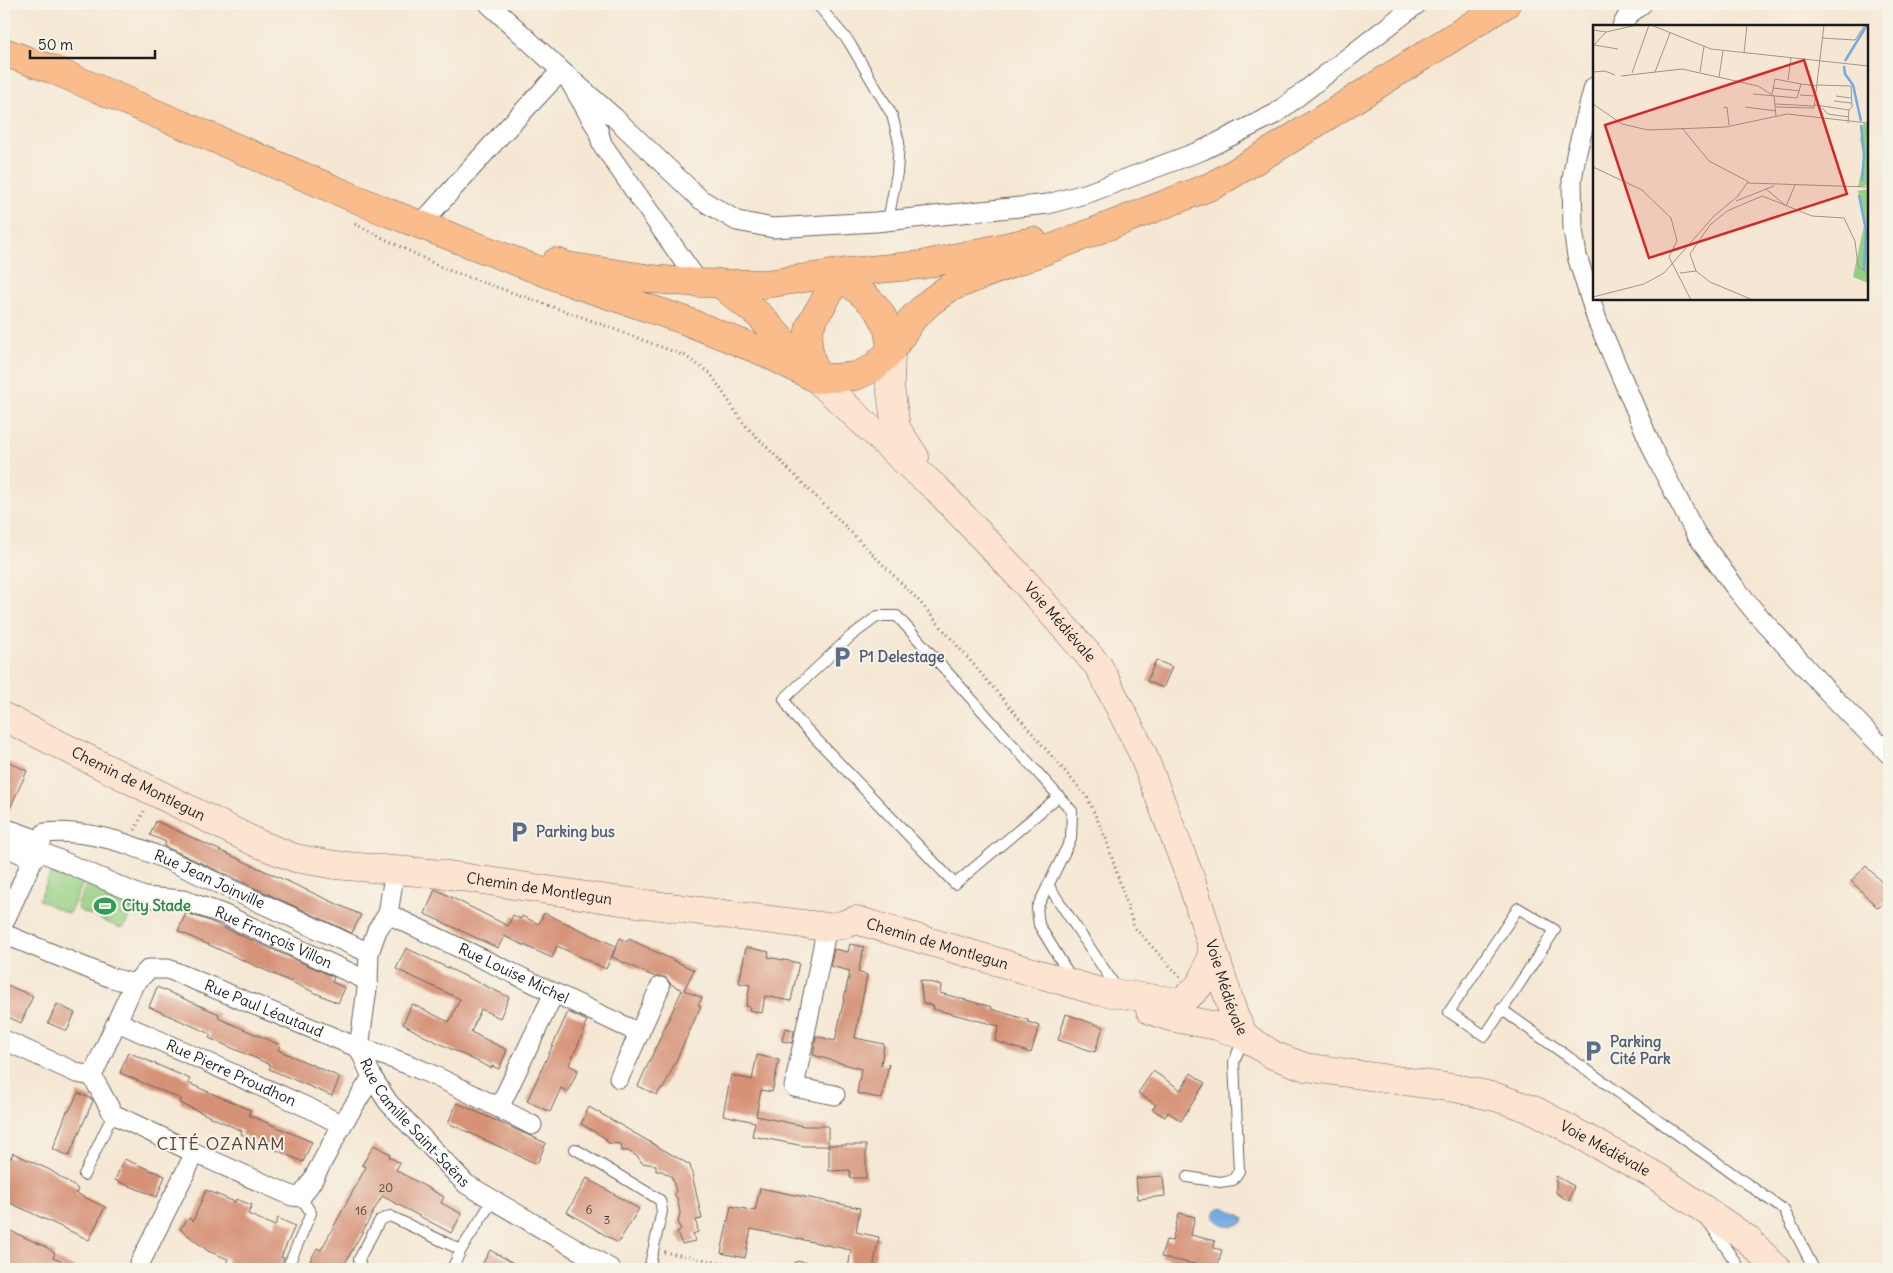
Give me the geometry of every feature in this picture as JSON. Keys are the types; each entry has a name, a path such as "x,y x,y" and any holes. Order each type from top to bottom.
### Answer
{"main road":[{"path":"4,52 51,69 387,212 575,284 681,319 766,353 817,378 856,376 873,368 891,351 914,318 930,302 949,288 1214,185 1506,4"},
{"path":"387,212 567,266 653,279 709,283 766,284 838,273 921,265 1122,221"},
{"path":"817,378 809,356 810,326 816,312 826,299 838,273"},
{"path":"838,273 876,305 884,317 890,332 891,351"},
{"path":"709,283 760,316 817,378"}],"street":[{"path":"489,4 700,200 737,221 774,228 888,221 1048,204 1088,193 1203,150 1275,114 1418,4"},
{"path":"1623,25 1628,15 1642,4"},
{"path":"422,223 500,136 564,73"},
{"path":"564,73 598,130 602,144 709,283"},
{"path":"1593,91 1576,155 1572,180 1573,229 1577,256 1598,320 1657,459 1696,534 1734,586 1755,612 1830,694 1889,754"},
{"path":"891,351 890,386 896,428 937,489"},
{"path":"817,378 937,489"},
{"name":"Voie Médiévale","path":"937,489 1023,580 1099,667 1142,752 1190,878 1239,1026 1273,1055 1306,1067 1460,1089 1499,1098 1536,1111 1656,1176 1747,1239 1777,1269"},
{"name":"Chemin de Montlegun","path":"4,717 257,843 295,858 335,866 442,874 614,900 826,927 842,925 856,920 1092,990 1170,1017 1217,1026 1239,1026"},
{"path":"4,828 39,846"},
{"name":"Rue Jean Joinville","path":"39,846 64,831 128,844 164,858 369,953"},
{"path":"4,846 39,846"},
{"path":"4,922 39,846"},
{"name":"Rue François Villon","path":"39,846 144,897 183,900 223,914 368,981"},
{"name":"Rue Camille Saint-Saëns","path":"395,869 388,914 377,930 369,953 368,981 359,1048 372,1077 388,1102 466,1184 610,1269"},
{"name":"Rue Louise Michel","path":"388,914 640,1033"},
{"path":"826,927 794,1087 835,1095"},
{"path":"4,934 108,977 134,984 92,1076"},
{"path":"1187,998 1204,980 1213,949"},
{"name":"Rue Paul Léautaud","path":"134,984 148,969 168,969 359,1048 379,1053 413,1067 532,1125"},
{"path":"619,1078 660,987"},
{"name":"Chemin de Montlegun","path":"1092,990 1131,996 1187,998 1219,1009 1239,1026"},
{"path":"499,1108 554,993"},
{"name":"Rue Pierre Proudhon","path":"118,1022 311,1109 342,1125"},
{"path":"4,1040 77,1073 92,1076 113,1114 292,1196 301,1197 372,1077"},
{"path":"137,1269 195,1153"}],"lane":[{"path":"817,4 849,42 892,115 899,142 888,221"},
{"path":"1059,796 955,884 795,717 784,699 852,636 878,616 897,616 1059,796 1072,811 1071,839 1037,908 1039,925 1069,974 1092,990"},
{"path":"1048,885 1114,984 1131,996"},
{"path":"1518,908 1555,930 1501,1009 1485,1036 1449,1012 1518,908"},
{"path":"1501,1009 1784,1210 1814,1269"},
{"path":"1187,1177 1220,1182 1233,1180 1239,1171 1234,1062 1239,1026"},
{"path":"84,1175 113,1114"},
{"path":"575,1149 660,1200 662,1211 649,1269"},
{"path":"287,1269 312,1214 301,1197"},
{"path":"452,1269 493,1200"},
{"path":"1692,1200 1740,1269"},
{"path":"361,1269 359,1260 380,1220 390,1216 462,1250"},
{"path":"797,1269 798,1267 812,1269"}],"path":[{"path":"1858,4 1889,6"},
{"path":"353,223 445,269 686,356 710,373 744,424 918,600 1087,797 1106,839 1134,927 1187,998"},
{"path":"128,844 154,792"},
{"path":"653,1249 755,1269"}],"green space":[{"path":"55,863 86,877 69,914 39,900"},
{"name":"City Stade","path":"92,883 131,901 133,907 125,926 120,928 79,910 77,905 86,886"}],"water":[{"path":"1222,1207 1240,1215 1244,1219 1243,1222 1232,1225 1217,1221 1214,1218 1215,1212"}],"building":[{"path":"1156,660 1172,667 1163,688 1147,681"},
{"path":"9,762 27,771 6,817 4,817 4,773"},
{"path":"156,821 361,915 352,933 164,846 166,842 150,835"},
{"path":"1866,866 1889,890 1889,898 1878,908 1851,881"},
{"path":"435,889 508,926 513,915 521,919 522,916 539,924 544,913 616,946 606,969 557,946 552,958 504,936 498,948 425,914"},
{"path":"186,913 207,920 334,977 332,982 345,988 338,1003 178,931"},
{"path":"620,938 627,942 629,939 694,970 684,990 702,998 698,1005 701,1006 663,1089 661,1088 657,1095 638,1086 682,990 671,984 665,977 655,977 612,957"},
{"path":"850,944 864,947 858,972 867,975 855,1038 884,1044 881,1065 889,1064 882,1099 857,1093 861,1069 813,1055 816,1036 835,1041 850,971 830,966 834,949 848,952"},
{"path":"746,947 769,952 768,957 799,963 791,1001 765,996 762,1013 749,1010 750,1007 746,1006 750,985 739,983"},
{"path":"406,948 509,997 500,1018 481,1009 471,1032 507,1050 499,1069 492,1066 491,1068 403,1024 412,1004 449,1022 460,999 396,969"},
{"path":"920,980 941,985 940,993 992,1007 991,1009 1028,1020 1028,1022 1039,1026 1031,1053 995,1041 999,1026 933,1009 934,1006 923,1003"},
{"path":"4,984 33,996 21,1023 4,1015"},
{"path":"157,987 219,1014 218,1018 280,1045 278,1050 340,1077 332,1096 269,1069 271,1065 209,1038 211,1034 149,1007"},
{"path":"57,1004 75,1013 67,1031 48,1023"},
{"path":"568,1012 587,1021 584,1026 586,1027 569,1065 578,1070 568,1092 561,1088 550,1112 527,1101"},
{"path":"1066,1014 1103,1027 1095,1052 1058,1040"},
{"path":"785,1028 794,1030 792,1043 782,1041"},
{"path":"128,1052 190,1079 188,1083 250,1110 249,1115 312,1142 303,1162 241,1134 242,1131 180,1103 181,1099 120,1073"},
{"path":"757,1055 779,1060 772,1092 761,1090 756,1116 804,1126 828,1126 828,1146 804,1146 752,1136 755,1122 723,1115 731,1075 752,1080"},
{"path":"1153,1071 1181,1090 1191,1073 1205,1083 1181,1121 1168,1112 1165,1117 1152,1109 1156,1105 1138,1093"},
{"path":"78,1093 93,1101 69,1156 53,1149 67,1111 69,1111"},
{"path":"457,1103 546,1143 537,1164 448,1123"},
{"path":"589,1107 690,1165 702,1219 696,1220 698,1232 693,1234 695,1241 682,1244 677,1233 681,1229 678,1224 680,1212 677,1198 674,1194 676,1191 672,1177 662,1171 656,1171 656,1165 642,1163 638,1157 628,1151 622,1151 621,1144 608,1143 605,1138 581,1124"},
{"path":"374,1145 390,1154 389,1157 400,1163 396,1170 444,1197 441,1203 462,1214 451,1233 382,1196 342,1269 306,1269 317,1248 321,1250 366,1167 362,1165"},
{"path":"829,1145 866,1145 866,1178 850,1178 850,1170 829,1171"},
{"path":"13,1153 50,1170 78,1189 76,1193 105,1207 89,1240 4,1200 4,1155 11,1158"},
{"path":"124,1159 165,1176 157,1197 115,1180"},
{"path":"1163,1176 1165,1196 1138,1199 1136,1178"},
{"path":"1556,1176 1574,1186 1569,1201 1556,1193"},
{"path":"587,1178 639,1209 618,1243 567,1212"},
{"path":"760,1188 860,1208 856,1232 879,1237 873,1269 848,1269 851,1250 751,1229 745,1258 721,1253 731,1206 755,1211"},
{"path":"206,1190 235,1202 236,1199 252,1205 248,1214 275,1226 278,1218 295,1226 281,1257 284,1258 279,1269 224,1269 228,1259 208,1251 180,1229 189,1218 193,1221"},
{"path":"1179,1213 1195,1217 1191,1235 1215,1241 1214,1248 1222,1250 1217,1269 1161,1257 1166,1240 1172,1241"},
{"path":"4,1228 46,1247 55,1253 53,1258 79,1269 16,1269 4,1264"},
{"path":"490,1250 524,1269 480,1269"}],"place":[{"name":"P1 Delestage","path":"842,657"},
{"name":"Parking bus","path":"519,832"},
{"name":"City Stade","path":"105,906"},
{"name":"Parking Cité Park","path":"1593,1051"}],"district":[{"name":"CITÉ OZANAM","path":"221,1144"}]}
